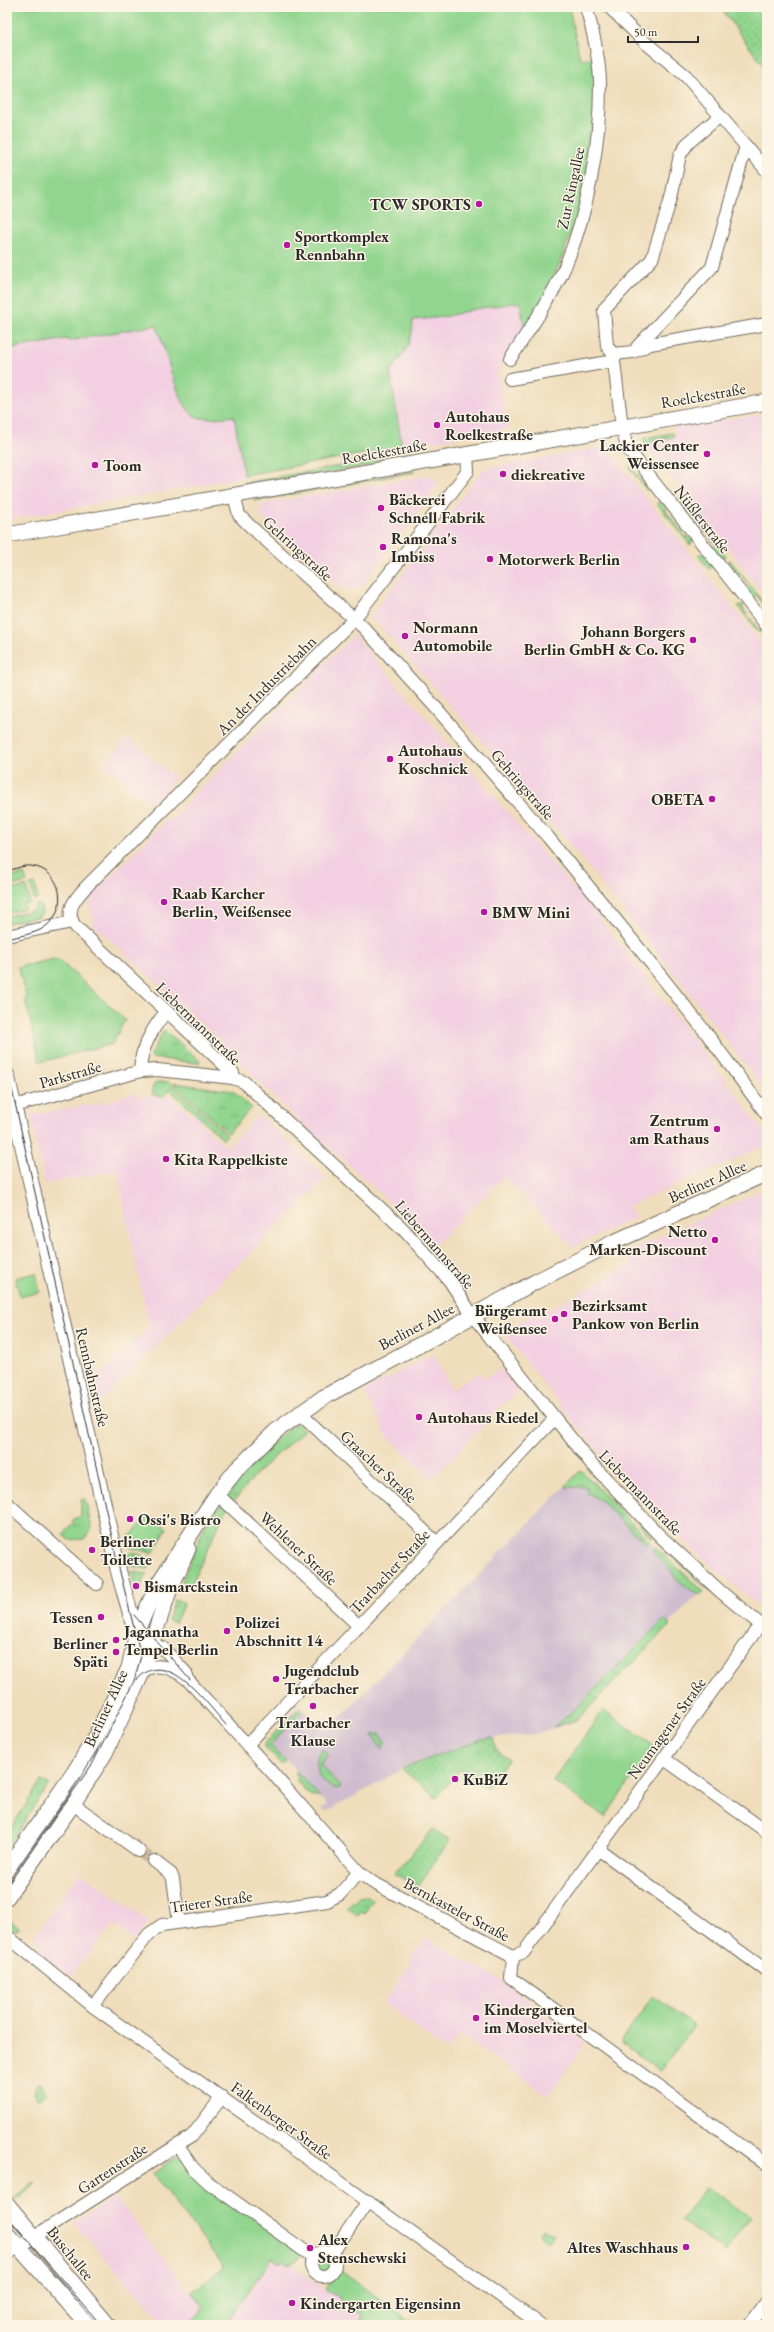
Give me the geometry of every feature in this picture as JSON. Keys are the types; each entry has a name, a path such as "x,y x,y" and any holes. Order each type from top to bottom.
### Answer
{"main road":[{"name":"Roelckestraße","path":"7,535 467,456 767,402"},
{"name":"Rennbahnstraße","path":"7,1076 10,1107 135,1637 140,1665 135,1687"},
{"name":"Berliner Allee","path":"7,1869 75,1771 96,1736 129,1668 135,1637 145,1610 158,1584 217,1494 258,1447 299,1412 473,1316 612,1243 767,1173"},
{"name":"Berliner Allee","path":"7,1897 73,1804 105,1753 142,1673 168,1594 203,1516"},
{"name":"Buschallee","path":"7,2204 108,2325"},
{"name":"Buschallee","path":"7,2234 12,2250 88,2325"}],"street":[{"name":"Zur Ringallee","path":"510,359 552,292 575,241 584,211 596,145 600,84 586,7"},
{"path":"609,7 646,43 686,76 767,171"},
{"path":"622,428 613,358 607,346 604,310 652,259 671,198 680,155 688,143 720,116"},
{"path":"633,352 712,267 746,146"},
{"path":"510,379 613,358 633,352 650,344 767,324"},
{"name":"Nüßlerstraße","path":"622,428 627,448 767,626"},
{"name":"An der Industriebahn","path":"72,922 69,914 76,898 354,619 468,471 467,456"},
{"name":"Gehringstraße","path":"234,495 239,515 354,619 400,667 552,842 656,968 767,1115"},
{"path":"7,936 72,922"},
{"name":"Liebermannstraße","path":"72,922 166,1012 233,1073 233,1078 244,1082 400,1226 449,1280 473,1316 554,1419 590,1462 660,1536 763,1627"},
{"path":"141,1071 141,1056 159,1020 166,1012"},
{"name":"Parkstraße","path":"10,1107 141,1071 158,1070 233,1078"},
{"name":"Graacher Straße","path":"299,1412 437,1543"},
{"name":"Trarbacher Straße","path":"247,1745 554,1419"},
{"name":"Wehlener Straße","path":"217,1494 359,1626"},
{"path":"7,1503 97,1584"},
{"name":"Neumagener Straße","path":"513,1956 524,1952 663,1758 763,1627"},
{"name":"Bernkasteler Straße","path":"135,1637 166,1650 191,1678 203,1696"},
{"name":"Bernkasteler Straße","path":"142,1673 156,1666 171,1668 182,1675 203,1696 359,1872 380,1887 513,1956 511,1978 767,2165"},
{"path":"663,1758 767,1832"},
{"path":"73,1804 139,1851"},
{"path":"598,1849 767,1971"},
{"path":"154,1861 171,1874 180,1922"},
{"name":"Trierer Straße","path":"93,2006 149,1934 162,1925 326,1901 340,1894 359,1872"},
{"name":"Falkenberger Straße","path":"7,1936 93,2006 541,2325"},
{"name":"Gartenstraße","path":"12,2250 197,2131 222,2097"},
{"path":"177,2145 193,2168 209,2183 313,2257"},
{"path":"331,2255 368,2201"},
{"path":"323,2252 331,2255 335,2265 332,2272 326,2276 318,2275 313,2271 311,2264 313,2257 323,2252"},
{"path":"750,2325 767,2302"}],"shaded area":[{"path":"520,302 525,331 497,372 508,429 402,447 390,371 399,362 413,329 413,320 444,317 475,309"},
{"path":"156,325 161,335 171,373 185,404 199,417 234,416 245,477 7,520 7,349 67,338 68,341"},
{"path":"767,414 767,598 649,448 652,441 675,436 674,426"},
{"path":"606,447 767,651 767,1093 701,1007 591,870 511,774 371,616 483,469"},
{"path":"432,475 439,484 361,587 342,589 259,515 262,504"},
{"path":"354,635 595,913 767,1136 767,1145 627,1207 636,1217 573,1247 503,1175 501,1176 503,1178 433,1247 403,1214 276,1099 218,1038 94,925 88,899 168,819 171,821 194,795"},
{"path":"128,738 176,779 150,803 104,764"},
{"path":"137,1092 139,1098 153,1096 164,1099 169,1094 192,1116 195,1113 201,1119 198,1122 227,1147 259,1115 326,1178 94,1408 89,1386 149,1327 117,1170 45,1184 30,1115 102,1103"},
{"path":"767,1188 767,1613 699,1555 626,1482 576,1425 503,1332 537,1313 539,1315 632,1264 623,1254"},
{"path":"433,1354 451,1389 480,1373 483,1379 501,1369 518,1392 502,1405 432,1479 387,1436 364,1391"},
{"path":"581,1470 650,1542 704,1592 695,1597 574,1722 531,1735 482,1739 410,1765 326,1812 321,1808 328,1806 321,1798 310,1795 296,1780 299,1777 292,1766 287,1761 281,1764 263,1745 299,1706 327,1731"},
{"path":"125,1695 101,1743 99,1753 7,1890 7,1877 67,1791"},
{"path":"80,1872 149,1922 134,1941 113,1924 70,1977 36,1948 40,1943 33,1938"},
{"name":"Kindergarten im Moselviertel","path":"426,1939 429,1939 443,1949 501,1980 545,2013 545,2016 586,2042 548,2096 460,2034 447,2051 383,2003 413,1962 411,1960"},
{"path":"115,2197 204,2310 186,2325 165,2325 74,2223"},
{"path":"7,2213 25,2235 19,2239 7,2225"},
{"name":"Kindergarten Eigensinn","path":"272,2258 283,2259 364,2317 361,2321 366,2325 225,2325"}],"green space":[{"name":"Sportkomplex Rennbahn","path":"10,7 569,7 580,59 593,58 597,89 594,131 583,191 565,249 554,277 525,331 520,302 475,309 444,317 413,320 413,328 407,348 400,360 390,371 402,447 244,475 234,416 201,418 190,412 183,402 172,376 156,325 68,341 67,339 7,349 7,13 11,12"},
{"path":"720,7 767,7 767,71"},
{"path":"673,433 673,437 652,441 649,448 643,441 645,438"},
{"path":"473,443 473,449 443,454 442,448"},
{"path":"413,453 412,459 244,486 243,483"},
{"path":"630,466 644,484 648,484 651,488 647,491 629,467"},
{"path":"415,472 254,501 254,499"},
{"path":"680,497 726,556 720,560 711,549 716,545 687,508 682,511 676,504"},
{"path":"661,501 667,507 666,511 686,537 690,537 693,540 690,545 657,503"},
{"path":"703,553 713,566 709,569 698,555"},
{"path":"730,560 767,608 756,595 751,599 744,591 750,586 740,574 734,578 724,565"},
{"path":"743,604 743,609 758,629 763,630 759,633 738,606"},
{"path":"24,874 27,882 7,887 7,878"},
{"path":"35,884 38,899 34,900 30,885"},
{"path":"26,886 30,903 24,904 25,909 7,913 7,891"},
{"path":"40,904 42,913 39,917 7,923 7,916 35,910 35,905"},
{"path":"54,959 59,960 125,1020 112,1044 40,1062 25,999 27,999 18,967"},
{"path":"164,1030 200,1061 199,1063 152,1058 151,1054"},
{"path":"156,1082 169,1082 227,1135 223,1139 170,1090 162,1097 153,1095 152,1088"},
{"path":"173,1083 233,1091 252,1108 228,1133"},
{"path":"36,1273 40,1292 20,1297 15,1278"},
{"path":"296,1422 304,1430 258,1472 225,1512 191,1585 182,1581 206,1523 264,1450"},
{"path":"587,1467 653,1536 652,1538 586,1468"},
{"path":"581,1470 650,1542 647,1545 600,1500 587,1493 587,1487 565,1487"},
{"path":"85,1499 92,1529 84,1539 69,1540 63,1535 66,1531 65,1530 74,1523 72,1521 81,1515 81,1500"},
{"path":"149,1516 167,1528 153,1553 128,1538"},
{"path":"136,1534 163,1534 151,1553 130,1547 129,1541"},
{"path":"661,1544 712,1591 712,1593 660,1545"},
{"path":"655,1547 704,1592 698,1595 676,1579 670,1569 652,1551"},
{"path":"132,1552 153,1559 147,1569 130,1566 128,1556"},
{"path":"131,1571 147,1574 140,1587 134,1584"},
{"path":"175,1599 184,1603 175,1623 168,1620"},
{"path":"664,1620 670,1625 578,1719 553,1727 574,1710"},
{"path":"299,1709 302,1712 270,1745 286,1761 281,1764 263,1745"},
{"path":"603,1710 654,1746 605,1817 553,1781"},
{"path":"380,1734 385,1742 382,1749 372,1735"},
{"path":"493,1738 495,1748 509,1759 486,1789 461,1769 436,1798 402,1769 482,1739"},
{"path":"322,1749 328,1754 320,1764 341,1787 337,1789 325,1783 318,1773 316,1767 318,1755"},
{"path":"297,1772 320,1797 310,1795 296,1780 299,1778 295,1773"},
{"path":"41,1781 49,1784 7,1848 7,1834"},
{"path":"433,1829 450,1840 418,1886 394,1874"},
{"path":"366,1896 373,1901 364,1913 361,1911 358,1916 347,1907 358,1897"},
{"path":"7,1919 20,1928 15,1931 7,1924"},
{"path":"653,1996 694,2025 660,2071 620,2042"},
{"path":"37,2083 41,2083 46,2093 40,2099 37,2099 34,2093"},
{"path":"180,2155 303,2253 300,2258 289,2264 283,2259 280,2263 272,2258 225,2325 186,2325 202,2311 201,2309 203,2307 191,2292 224,2267 152,2173"},
{"path":"34,2182 36,2184 17,2200 15,2198"},
{"path":"706,2187 751,2217 726,2252 681,2221"},
{"path":"544,2228 553,2234 548,2242 539,2235"},
{"path":"320,2256 326,2256 331,2261 329,2270 326,2272 320,2272 315,2267 315,2261"},
{"path":"339,2270 416,2325 366,2325 360,2321 363,2316 325,2289"}],"tunnel":[{"path":"139,1851 154,1861"}],"tram line":[{"path":"7,871 28,866 42,869 56,882 60,901 53,919 45,927 32,933 7,939"},
{"path":"7,1067 117,1560 141,1656 134,1681 93,1763 7,1886"},
{"path":"134,1615 190,1680"},
{"path":"136,1681 148,1671 160,1669 172,1673 185,1681 197,1692 226,1725"},
{"path":"7,2216 101,2325"}],"place":[{"name":"TCW SPORTS","path":"479,204"},
{"name":"Sportkomplex Rennbahn","path":"287,245"},
{"name":"Autohaus Roelkestraße","path":"437,425"},
{"name":"Lackier Center Weissensee","path":"707,454"},
{"name":"Toom","path":"95,465"},
{"name":"diekreative","path":"503,474"},
{"name":"Bäckerei Schnell Fabrik","path":"381,508"},
{"name":"Ramona's Imbiss","path":"383,547"},
{"name":"Motorwerk Berlin","path":"490,559"},
{"name":"Normann Automobile","path":"405,636"},
{"name":"Johann Borgers Berlin GmbH & Co. KG","path":"693,640"},
{"name":"Autohaus Koschnick","path":"390,759"},
{"name":"OBETA","path":"712,799"},
{"name":"Raab Karcher Berlin, Weißensee","path":"164,902"},
{"name":"BMW Mini","path":"484,912"},
{"name":"Zentrum am Rathaus","path":"717,1129"},
{"name":"Kita Rappelkiste","path":"166,1159"},
{"name":"Netto Marken-Discount","path":"715,1240"},
{"name":"Bezirksamt Pankow von Berlin","path":"564,1314"},
{"name":"Bürgeramt Weißensee","path":"555,1319"},
{"name":"Autohaus Riedel","path":"419,1417"},
{"name":"Ossi's Bistro","path":"130,1519"},
{"name":"Berliner Toilette","path":"92,1550"},
{"name":"Bismarckstein","path":"136,1586"},
{"name":"Tessen","path":"101,1617"},
{"name":"Polizei Abschnitt 14","path":"227,1631"},
{"name":"Jagannatha Tempel Berlin","path":"116,1640"},
{"name":"Berliner Späti","path":"116,1652"},
{"name":"Jugendclub Trarbacher","path":"276,1679"},
{"name":"Trarbacher Klause","path":"313,1706"},
{"name":"KuBiZ","path":"455,1779"},
{"name":"Kindergarten im Moselviertel","path":"476,2018"},
{"name":"Altes Waschhaus","path":"686,2247"},
{"name":"Alex Stenschewski","path":"310,2248"},
{"name":"Kindergarten Eigensinn","path":"292,2303"}]}
